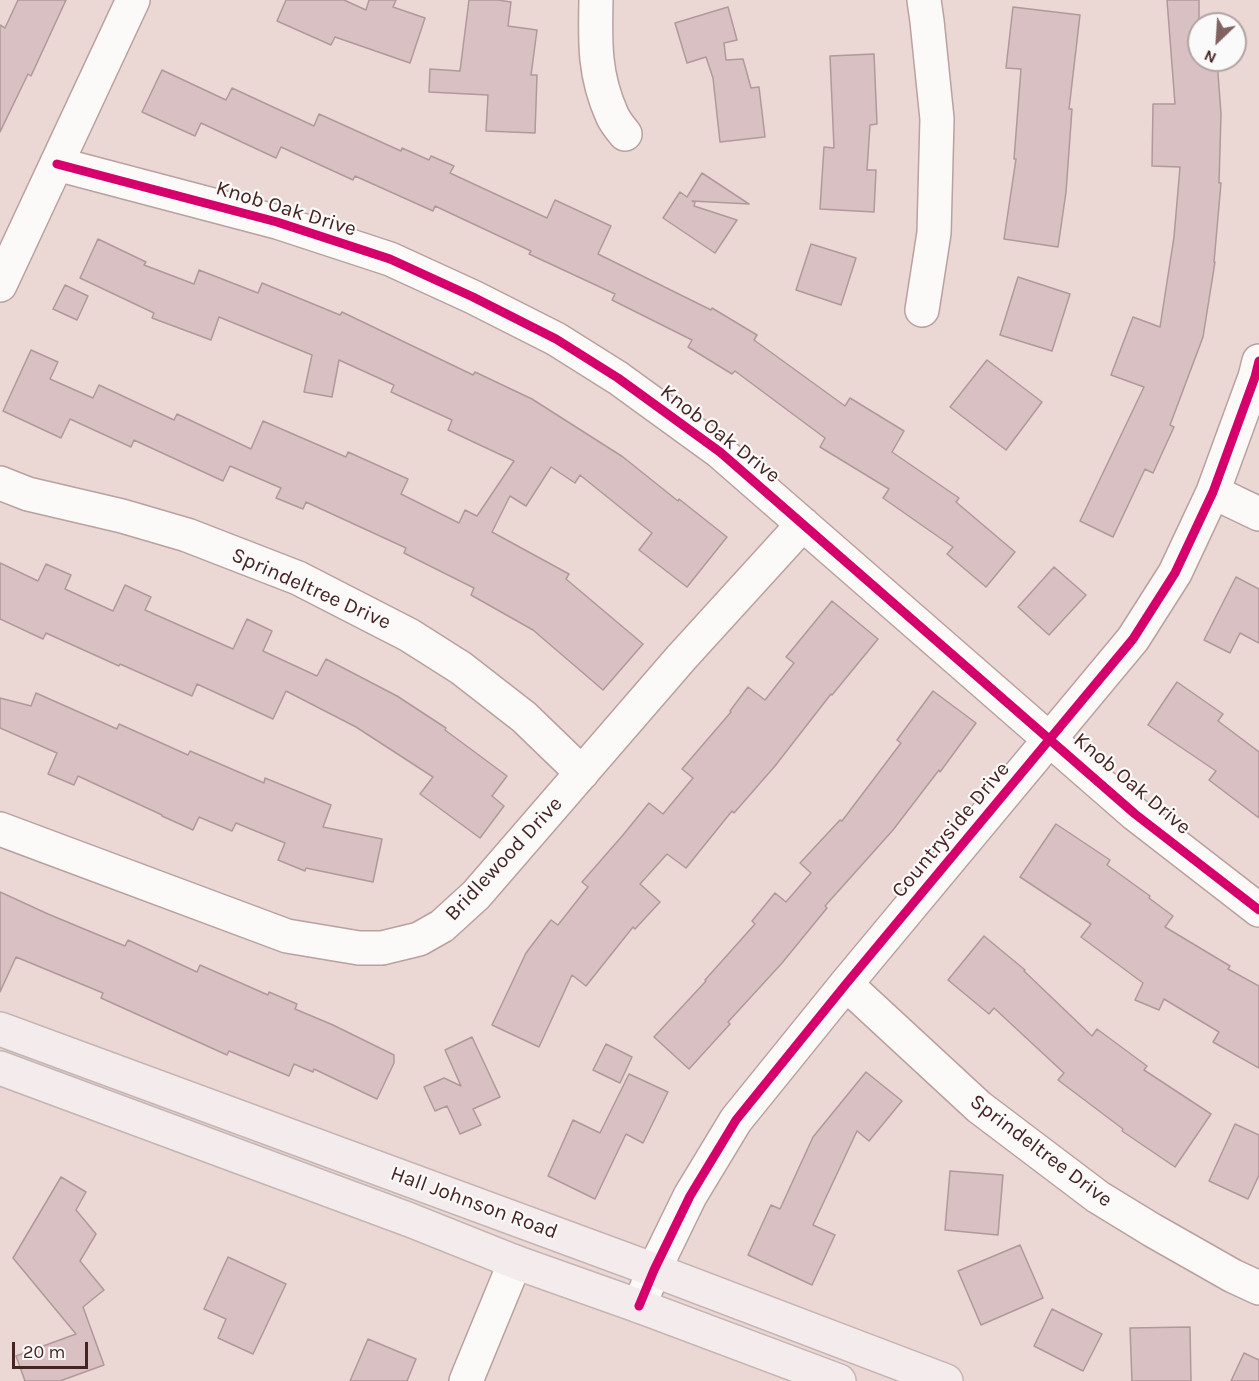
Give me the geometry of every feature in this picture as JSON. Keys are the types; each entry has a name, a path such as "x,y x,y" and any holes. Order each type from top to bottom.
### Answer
{"main road":[{"name":"Hall Johnson Road","path":"0,1029 654,1269 946,1381"},
{"name":"Hall Johnson Road","path":"0,1068 839,1381"}],"street":[{"path":"0,285 133,0"},
{"path":"596,0 595,41 598,72 612,116 625,135"},
{"path":"922,310 934,232 937,119 924,0"},
{"name":"Knob Oak Drive","path":"57,164 288,226 390,259 473,297 556,339 618,378 720,452 1136,813 1259,910"},
{"name":"Countryside Drive","path":"639,1306 654,1269 690,1196 736,1120 1133,639 1175,573 1213,492 1256,377 1259,361"},
{"name":"Sprindeltree Drive","path":"0,483 28,494 122,516 187,536 298,578 409,635 461,668 524,717 582,773"},
{"path":"1213,492 1259,514"},
{"name":"Bridlewood Drive","path":"0,829 287,936 359,948 382,948 419,939 442,926 476,895 681,658 803,524"},
{"name":"Sprindeltree Drive","path":"846,984 979,1107 1098,1197 1222,1270 1259,1287"},
{"path":"466,1381 515,1262"}],"building":[{"path":"18,0 66,0 31,76 28,74 0,132 0,25 5,28"},
{"path":"286,0 344,0 366,10 369,0 396,0 393,7 425,18 410,63 335,37 331,45 277,21"},
{"path":"469,0 511,2 508,26 537,30 531,75 537,75 535,133 486,131 488,95 429,92 430,69 460,71"},
{"path":"1167,0 1199,0 1199,12 1187,12 1187,72 1218,72 1221,114 1219,183 1221,183 1215,262 1203,337 1170,425 1174,427 1153,473 1145,469 1113,537 1080,521 1144,387 1111,375 1133,317 1160,327 1174,237 1180,167 1152,166 1153,104 1175,104"},
{"path":"728,7 737,40 724,43 726,60 743,59 751,88 759,87 765,137 720,142 713,78 706,57 687,63 675,23"},
{"path":"1013,7 1080,15 1069,109 1072,109 1066,192 1058,247 1004,239 1016,159 1014,159 1021,69 1006,68"},
{"path":"874,54 877,124 870,125 867,170 876,170 874,212 820,209 824,147 834,148 830,56"},
{"path":"162,70 226,100 232,88 314,126 319,114 401,151 402,148 429,160 431,156 454,166 450,173 547,218 555,200 611,226 598,254 711,310 712,308 757,335 754,340 845,406 850,398 904,431 892,452 959,498 956,502 1015,552 986,587 947,554 953,547 883,498 889,489 820,447 825,438 735,371 732,374 688,347 692,340 612,300 615,294 529,254 531,251 435,206 433,211 355,176 353,180 281,147 276,158 201,123 195,136 142,112"},
{"path":"702,173 749,204 692,201 695,202 694,206 737,220 715,253 663,218 680,192 687,197"},
{"path":"98,239 146,262 144,265 194,284 199,270 258,293 262,283 340,315 342,312 473,375 475,372 532,399 623,457 727,537 687,587 639,550 652,533 580,475 575,483 551,467 526,506 510,496 492,532 569,574 566,579 643,644 603,690 533,630 471,595 474,588 404,553 406,548 306,502 303,509 276,498 281,488 230,466 223,481 134,440 131,447 70,419 61,438 3,411 31,350 58,362 50,379 93,398 99,385 174,420 177,414 251,449 263,421 346,457 348,452 408,479 401,494 459,523 465,510 477,516 514,461 448,430 452,420 391,392 394,385 339,360 332,397 304,392 312,355 219,317 211,340 152,318 154,313 80,278"},
{"path":"811,244 856,258 841,305 796,290"},
{"path":"1018,277 1070,294 1052,351 1000,335"},
{"path":"65,285 88,296 77,320 53,309"},
{"path":"987,360 1042,402 1006,450 950,407"},
{"path":"0,563 38,581 46,564 71,575 65,589 113,611 125,585 151,597 145,610 233,649 247,619 272,631 263,651 317,676 326,659 397,696 446,728 445,730 507,776 492,796 504,806 480,838 420,794 433,777 356,727 286,691 273,719 197,684 192,696 46,633 43,639 0,619"},
{"path":"1054,567 1086,595 1049,635 1018,607"},
{"path":"1236,577 1259,589 1259,643 1240,633 1230,653 1204,640"},
{"path":"832,601 878,639 831,694 775,766 734,813 732,811 686,868 667,854 640,884 660,902 635,929 633,927 586,986 572,975 539,1047 492,1025 526,953 551,920 558,925 588,887 582,882 649,803 663,814 693,778 682,769 731,712 748,687 765,700 794,663 786,657"},
{"path":"1177,682 1223,714 1218,721 1259,752 1259,818 1209,780 1216,771 1148,725"},
{"path":"933,691 976,723 893,830 825,906 827,908 782,963 689,1069 654,1037 755,924 752,921 775,893 786,902 811,873 800,863 840,820 842,821 901,743 897,740"},
{"path":"36,693 117,729 119,724 188,755 190,751 264,783 265,778 331,805 323,827 382,839 373,882 306,868 305,871 278,860 285,843 236,823 232,831 199,817 193,830 78,776 74,785 48,774 57,753 0,728 0,698 31,706"},
{"path":"1056,824 1110,860 1107,865 1173,916 1165,927 1230,966 1228,969 1259,986 1259,1068 1213,1042 1219,1032 1164,999 1159,1010 1135,1000 1143,983 1081,937 1091,924 1020,877"},
{"path":"0,892 125,946 128,940 197,972 200,965 268,995 269,992 297,1004 295,1009 394,1055 394,1063 377,1099 314,1069 313,1072 294,1064 289,1076 229,1051 227,1055 101,998 103,993 16,957 0,992"},
{"path":"984,936 1025,970 1092,1036 1097,1029 1147,1066 1144,1070 1211,1114 1175,1167 1122,1131 1123,1129 1058,1080 1064,1073 994,1008 989,1014 948,980"},
{"path":"472,1037 500,1097 473,1109 481,1125 460,1134 447,1106 435,1111 424,1087 444,1078 461,1086 445,1050"},
{"path":"606,1044 632,1057 620,1083 593,1070"},
{"path":"866,1072 902,1101 869,1141 857,1131 813,1225 835,1235 812,1285 748,1255 771,1205 780,1209 813,1137"},
{"path":"629,1074 668,1092 643,1143 626,1134 595,1199 548,1176 573,1120 600,1133"},
{"path":"1235,1124 1259,1135 1259,1175 1248,1199 1209,1181"},
{"path":"950,1171 1003,1175 998,1235 945,1230"},
{"path":"61,1177 86,1192 76,1210 96,1234 80,1261 104,1290 83,1307 104,1365 60,1381 25,1381 16,1356 76,1334 13,1258"},
{"path":"1020,1245 1043,1298 981,1325 958,1271"},
{"path":"228,1257 286,1284 253,1354 218,1338 226,1319 204,1309"},
{"path":"1052,1309 1102,1334 1083,1371 1034,1346"},
{"path":"1190,1327 1191,1381 1132,1381 1130,1328"},
{"path":"368,1339 416,1359 407,1381 350,1381"},
{"path":"1244,1353 1259,1360 1259,1381 1231,1381"}],"cycle path":[{"path":"57,164 277,222 390,259 473,297 556,339 618,378 720,452 1135,814 1259,910"},
{"path":"639,1306 690,1196 736,1120 1133,639 1175,573 1213,492 1259,361"}]}
